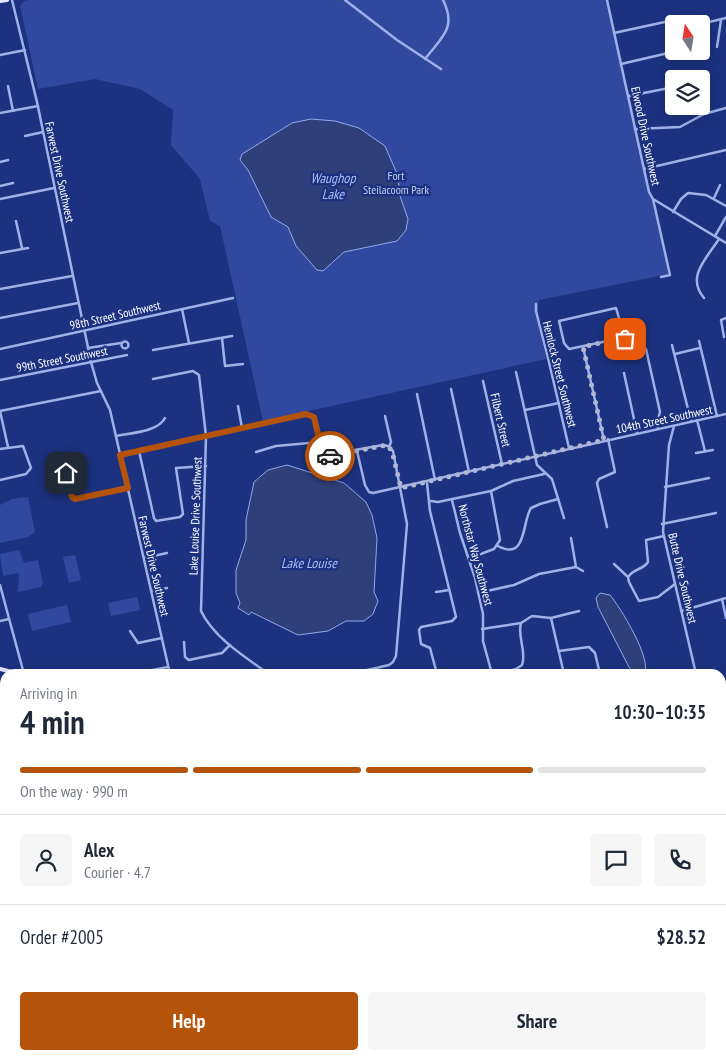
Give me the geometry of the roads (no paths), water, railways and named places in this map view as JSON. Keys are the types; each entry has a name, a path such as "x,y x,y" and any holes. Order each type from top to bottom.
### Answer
{"main road":[{"path":"0,1 7,0"}],"street":[{"name":"Farwest Drive Southwest","path":"12,0 38,106 91,362 108,406 116,436 168,667"},
{"path":"345,0 441,69"},
{"path":"425,59 449,26 450,14 443,0"},
{"name":"Elwood Drive Southwest","path":"607,0 648,192 653,199 670,275 661,277"},
{"path":"710,22 726,18"},
{"path":"717,47 721,20"},
{"path":"614,33 665,22"},
{"path":"0,55 25,50"},
{"path":"621,64 665,54"},
{"path":"8,86 13,111"},
{"path":"628,96 665,89"},
{"path":"0,113 38,106"},
{"path":"710,112 726,108"},
{"path":"635,129 680,127 702,115"},
{"path":"25,136 43,132"},
{"path":"644,169 726,150"},
{"path":"0,162 8,160"},
{"path":"0,186 13,183"},
{"path":"714,198 720,185"},
{"path":"0,199 54,188"},
{"path":"673,212 681,199 688,193 706,195 726,206"},
{"path":"653,199 726,243"},
{"path":"715,236 726,217"},
{"path":"16,221 22,248"},
{"path":"704,298 696,287 696,277 719,239"},
{"path":"0,253 28,248"},
{"path":"0,288 72,276"},
{"name":"98th Street Southwest","path":"0,349 233,298"},
{"path":"0,318 78,303"},
{"name":"Hemlock Street Southwest","path":"536,304 546,356 569,448"},
{"path":"622,338 616,308 560,319 559,322 566,347 571,349 622,338 628,339"},
{"path":"182,309 189,343"},
{"path":"724,337 721,320 726,318"},
{"path":"153,350 232,336"},
{"path":"222,338 226,366 243,364"},
{"path":"699,341 717,416"},
{"path":"88,348 121,343"},
{"path":"672,345 691,422"},
{"path":"583,347 604,440"},
{"path":"675,354 700,348"},
{"path":"646,350 660,412 657,423 658,429"},
{"name":"99th Street Southwest","path":"0,380 127,356"},
{"name":"Lake Louise Drive Southwest","path":"153,379 197,372 206,436 200,607 208,623 230,645 261,669"},
{"path":"516,372 539,469 552,481 564,518"},
{"path":"624,373 637,433"},
{"name":"Filbert Street","path":"483,381 502,464"},
{"path":"451,389 469,472"},
{"path":"8,447 0,411 101,390"},
{"path":"416,394 435,480"},
{"path":"525,410 559,403"},
{"path":"238,406 242,428"},
{"path":"120,455 308,414 315,420 322,451 327,456 383,445 389,447 392,451 408,524 395,659 389,664 370,669"},
{"name":"104th Street Southwest","path":"357,450 368,491 373,493 608,439 726,415"},
{"path":"385,416 391,442 389,447"},
{"path":"116,436 154,428 165,418"},
{"path":"697,420 705,451"},
{"name":"Butte Drive Southwest","path":"674,426 669,445 662,524 695,669"},
{"path":"607,527 597,483 599,480 612,476 615,472 608,439"},
{"path":"256,452 276,446 320,442"},
{"path":"0,449 23,446 31,466 30,471 26,474 0,480"},
{"path":"696,453 713,450"},
{"path":"139,451 156,521 176,518 183,514 176,468 206,466"},
{"path":"72,466 66,473 73,498 80,499 128,488"},
{"path":"431,501 452,500 491,491 513,481 546,474"},
{"path":"665,487 709,478"},
{"path":"426,482 431,501 429,506 455,620 420,628 421,644 430,648 435,669"},
{"path":"470,558 491,551 498,546 501,535 491,491"},
{"path":"498,546 507,549 517,546 522,540 532,508 558,499"},
{"name":"Northstar Way Southwest","path":"452,500 460,532 470,558 483,614 482,629 485,651 490,669"},
{"path":"662,524 716,513"},
{"path":"628,577 632,572 642,569 648,562 646,540 664,536"},
{"path":"571,538 576,567"},
{"path":"144,558 167,552"},
{"path":"614,564 628,577 637,599 645,600 660,596 670,586 675,584"},
{"path":"478,593 514,585 539,574 576,567 583,571"},
{"path":"0,585 21,669"},
{"path":"151,591 167,588"},
{"path":"436,592 449,590"},
{"path":"681,612 726,598"},
{"path":"722,599 726,618"},
{"path":"482,629 521,622 532,616 551,618 579,611"},
{"path":"551,618 563,669"},
{"path":"0,621 9,619"},
{"path":"514,669 521,667 524,661 519,634 521,622"},
{"path":"130,631 138,643 162,638"},
{"path":"184,642 186,659 222,653 230,645"},
{"path":"559,651 589,647 595,654 599,669"},
{"path":"158,669 168,667"}],"water":[{"name":"Waughop Lake","path":"311,119 335,121 359,128 385,146 398,176 400,196 408,219 406,230 397,241 344,252 323,271 317,270 296,246 288,227 271,217 248,170 240,160 242,154 292,123"},
{"name":"Lake Louise","path":"287,465 344,483 366,502 372,515 377,538 374,592 378,601 373,614 364,621 346,621 328,631 298,635 251,612 249,615 238,608 240,603 236,593 236,570 246,540 246,520 254,482 268,470"},
{"path":"600,593 610,595 621,610 640,646 645,669 630,669 629,667 598,607 596,598"}],"park label":[{"name":"Fort Steilacoom Park","path":"396,182"}]}
